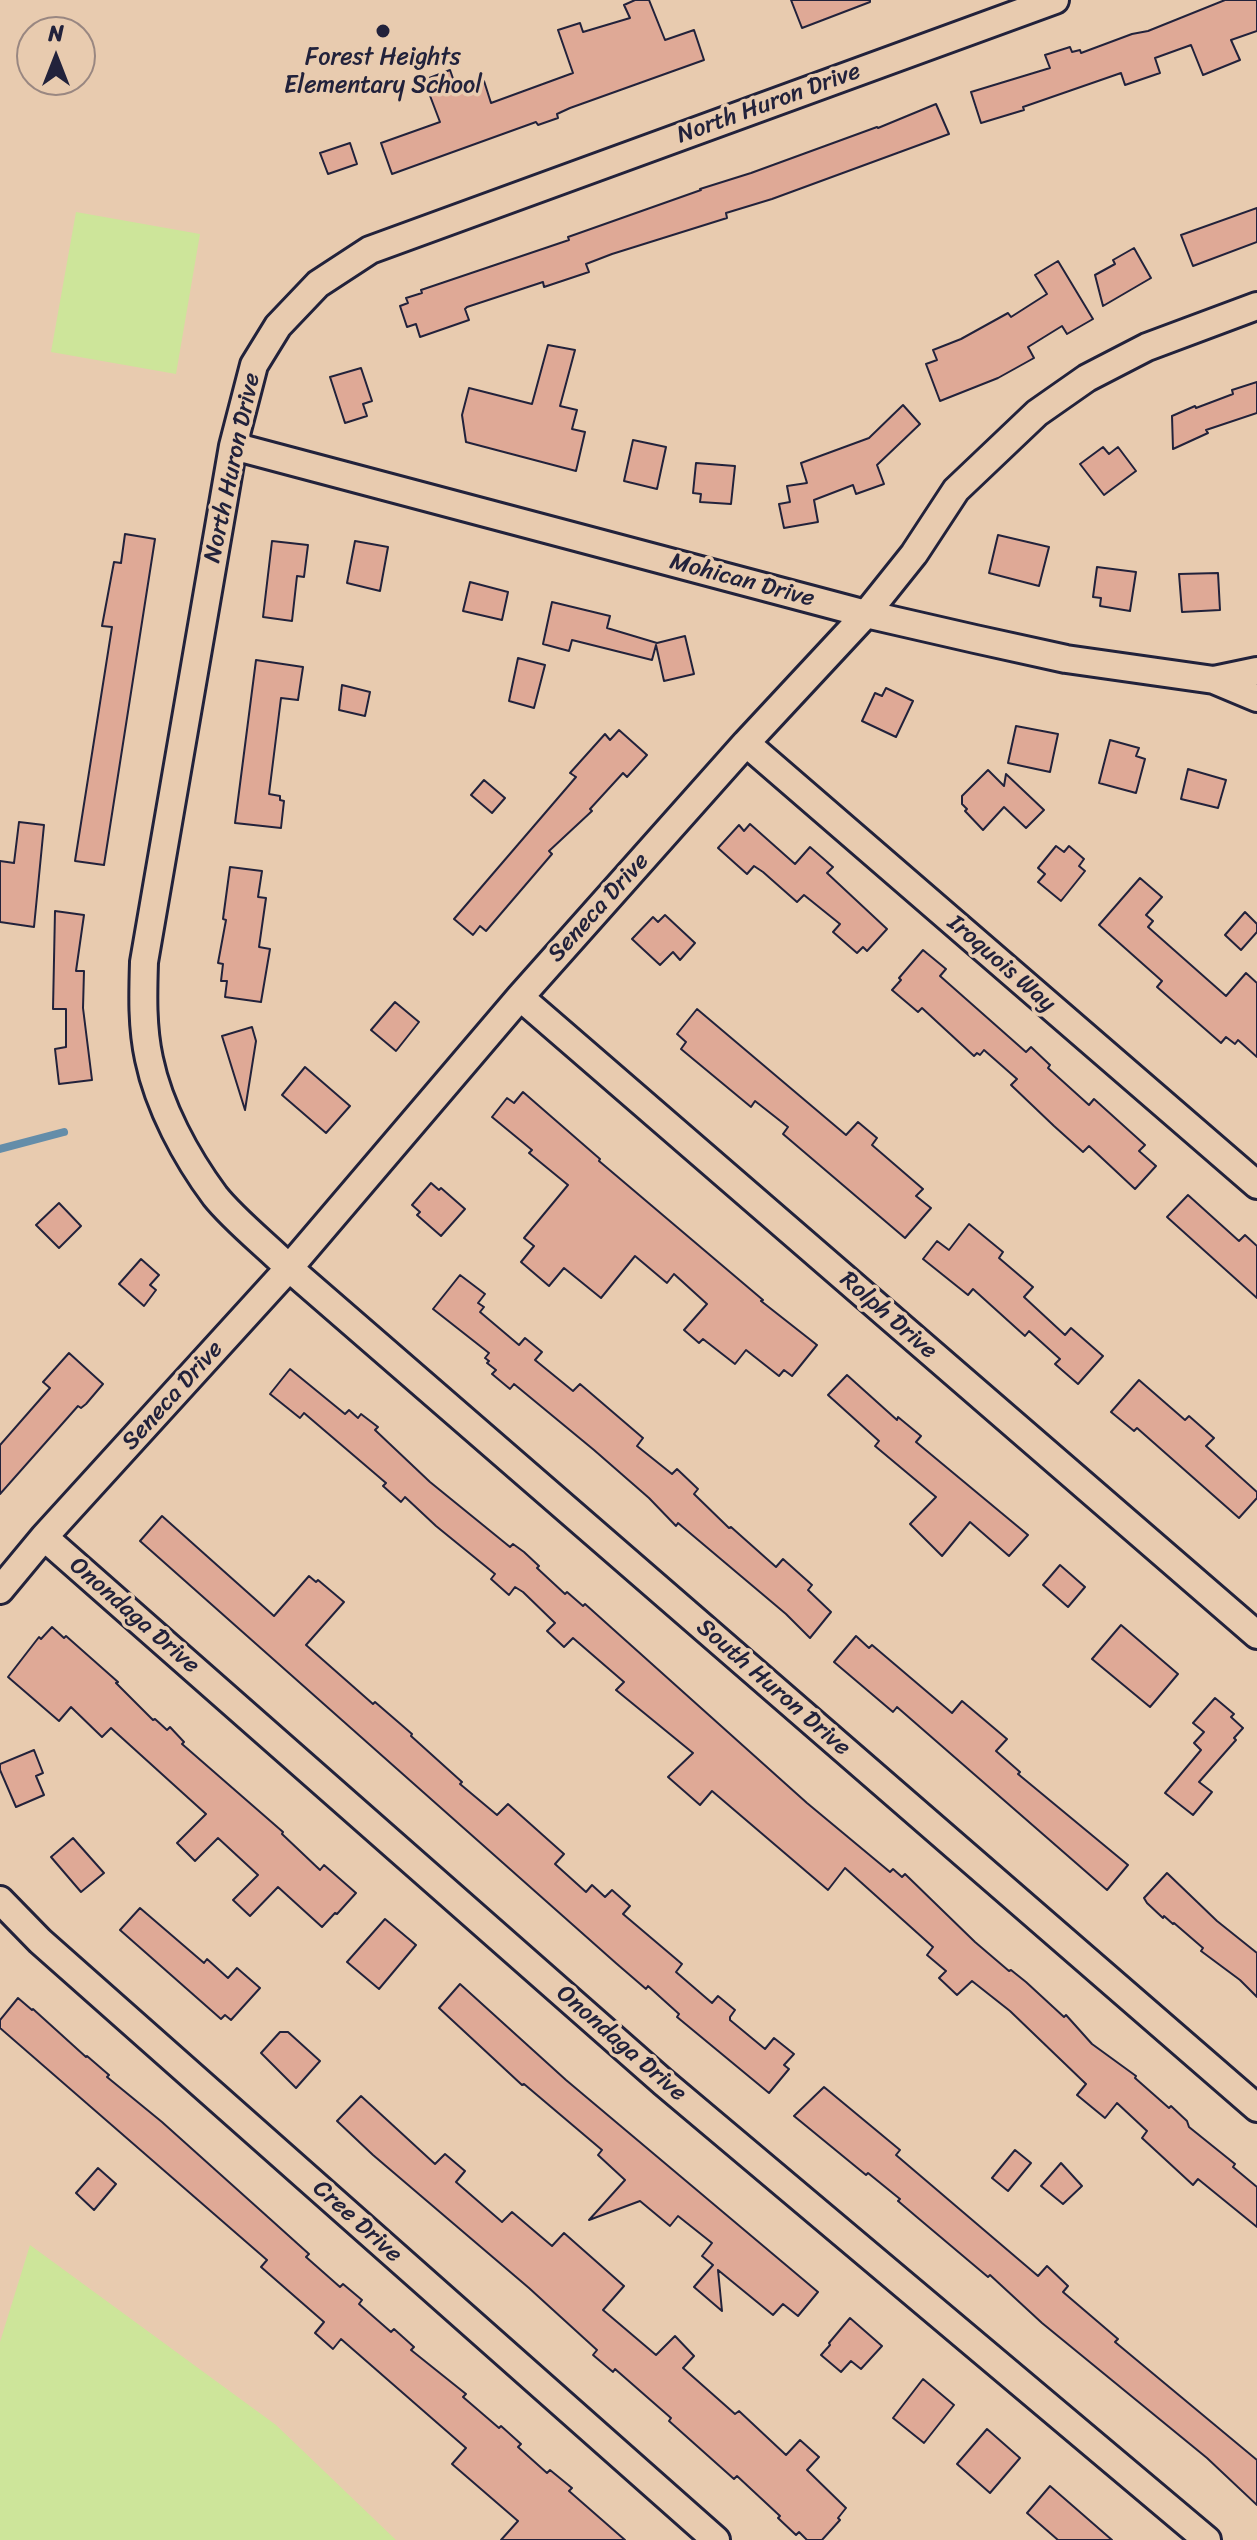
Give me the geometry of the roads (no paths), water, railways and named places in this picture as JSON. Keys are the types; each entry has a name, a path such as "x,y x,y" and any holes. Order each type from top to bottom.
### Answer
{"street":[{"name":"North Huron Drive","path":"289,1268 217,1198 191,1159 164,1104 149,1060 143,1008 144,962 233,446 254,365 278,326 318,284 370,250 1055,0"},
{"name":"Seneca Drive","path":"0,1590 44,1537 289,1268 520,997 746,743 866,614 914,554 956,490 1037,413 1087,378 1147,347 1257,306"},
{"name":"Mohican Drive","path":"233,446 866,614 1066,659 1214,680 1257,671"},
{"path":"1214,680 1257,698"},
{"name":"Iroquois Way","path":"746,743 1257,1185"},
{"name":"Rolph Drive","path":"520,997 1257,1635"},
{"name":"South Huron Drive","path":"289,1268 1257,2108"},
{"name":"Onondaga Drive","path":"44,1537 663,2082 1207,2540"},
{"name":"Cree Drive","path":"0,1900 40,1941 716,2540"}],"waterway":[{"path":"0,1149 64,1132"}],"place":[{"name":"Forest Heights Elementary School","path":"383,31"}]}
